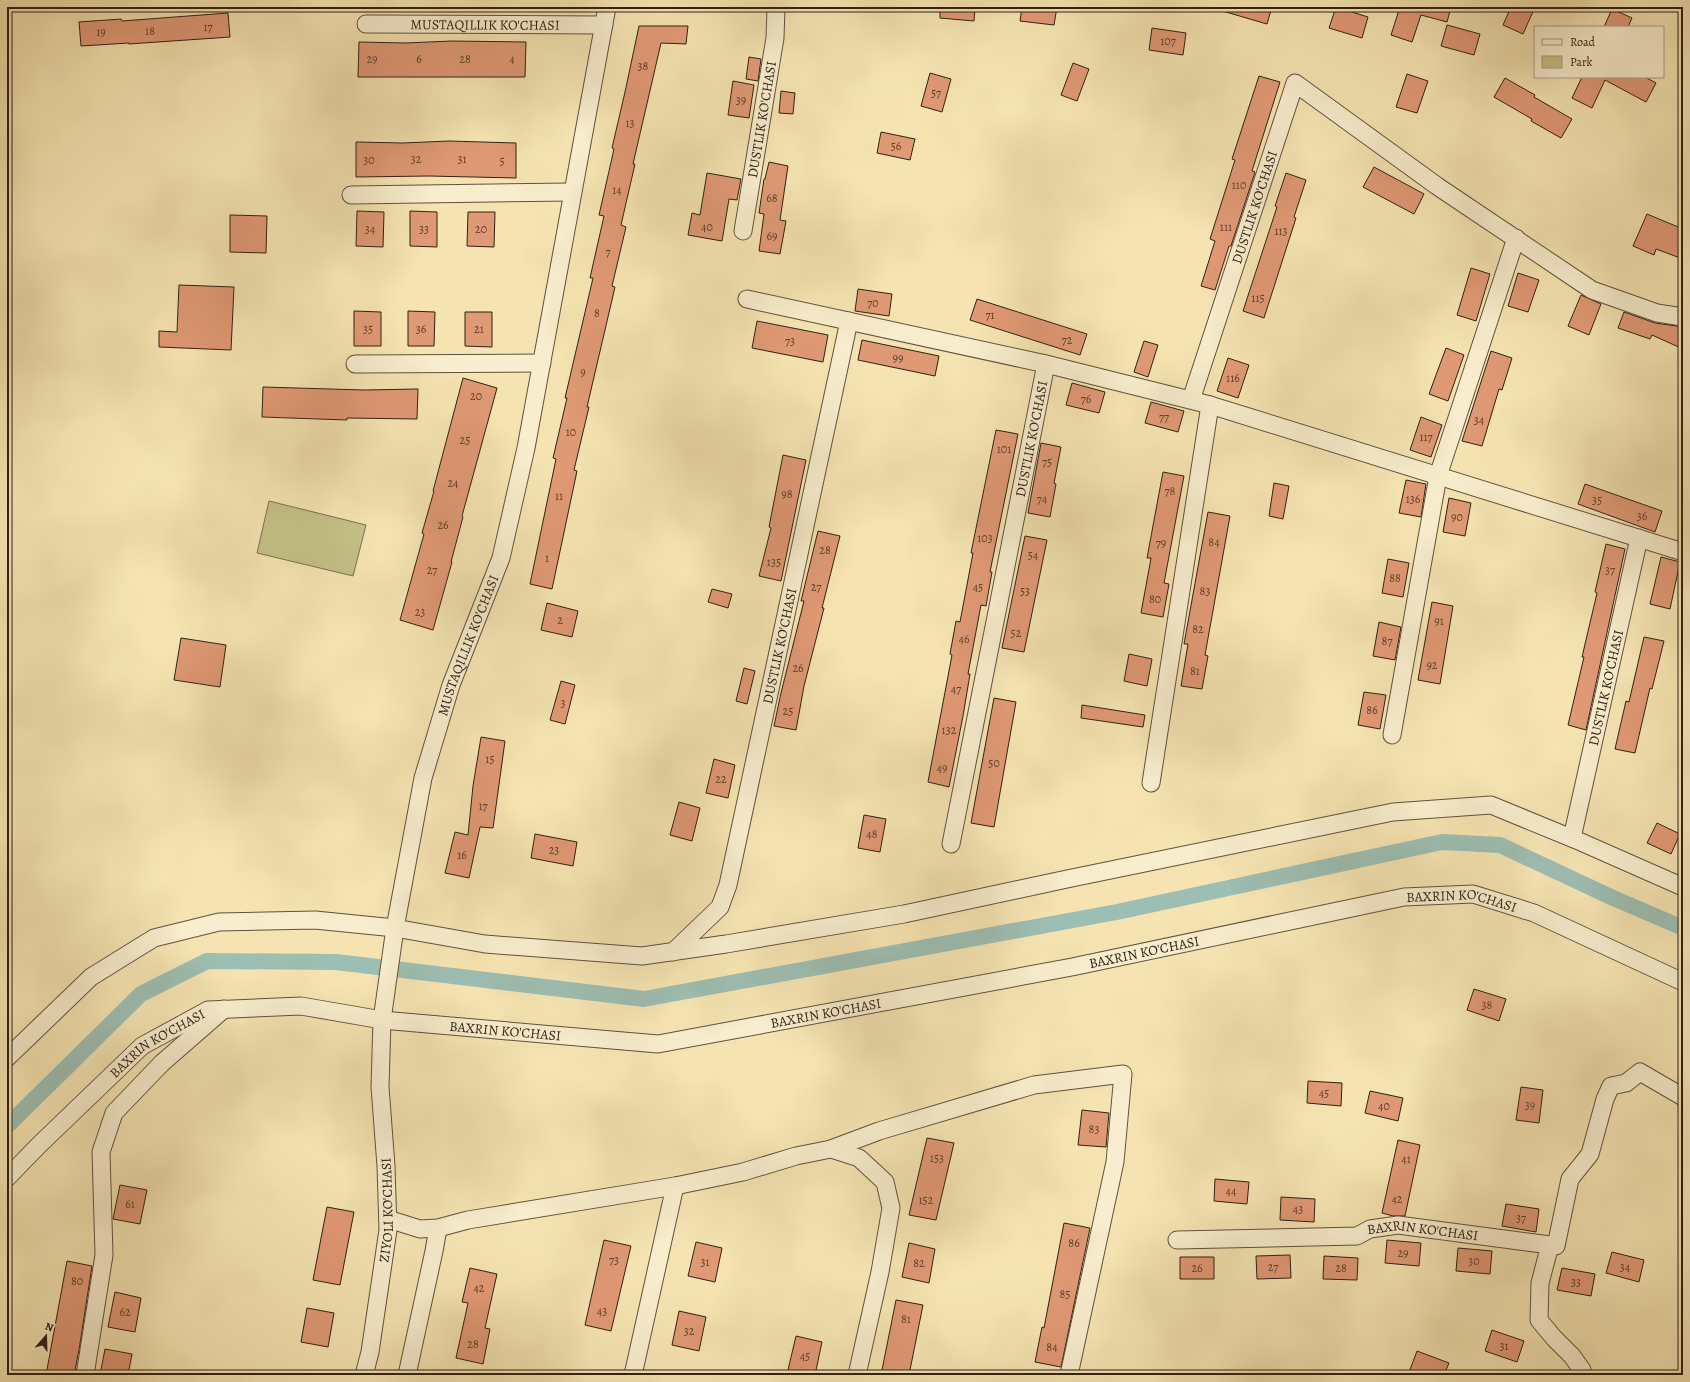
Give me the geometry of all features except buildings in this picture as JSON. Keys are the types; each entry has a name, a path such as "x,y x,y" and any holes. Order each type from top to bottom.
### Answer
{"street":[{"name":"MUSTAQILLIK KO'CHASI","path":"382,1020 395,928 423,778 450,685 501,558 526,448 607,7"},
{"name":"DUSTLIK KO'CHASI","path":"743,231 775,38 776,7"},
{"name":"MUSTAQILLIK KO'CHASI","path":"366,24 604,25"},
{"name":"DUSTLIK KO'CHASI","path":"1191,400 1295,83 1437,186 1516,238"},
{"path":"351,195 572,192"},
{"path":"1392,735 1438,476 1516,238 1592,290 1657,312 1683,317"},
{"name":"DUSTLIK KO'CHASI","path":"747,299 1046,364 1210,405 1683,552"},
{"name":"DUSTLIK KO'CHASI","path":"673,952 720,907 728,885 849,321"},
{"path":"355,364 542,363"},
{"name":"DUSTLIK KO'CHASI","path":"951,844 1046,364"},
{"path":"1151,783 1210,405"},
{"name":"DUSTLIK KO'CHASI","path":"1572,838 1639,538"},
{"path":"7,1058 91,977 154,938 219,922 315,920 395,928 485,944 642,956 904,914 1059,880 1394,812 1491,805 1572,838 1683,887"},
{"name":"BAXRIN KO'CHASI","path":"7,1178 38,1146 142,1046 208,1010 301,1006 382,1020 658,1044 1072,967 1404,897 1473,894 1534,913 1683,982"},
{"path":"85,1375 104,1255 101,1152 114,1113 162,1063 224,1009"},
{"name":"ZIYOLI KO'CHASI","path":"364,1375 371,1344 388,1230 386,1166 380,1087 382,1020"},
{"path":"1583,1375 1582,1370 1572,1356 1539,1320 1540,1283 1550,1245 1556,1246 1570,1179 1590,1154 1605,1099 1611,1086 1626,1083 1640,1072 1683,1097"},
{"path":"388,1218 420,1229 438,1228 468,1220 675,1186 743,1172 796,1156 831,1149 879,1131 951,1108 1034,1085 1123,1074 1115,1162 1069,1375"},
{"path":"831,1149 859,1158 885,1182 891,1208 880,1272 857,1375"},
{"path":"633,1375 675,1186"},
{"name":"BAXRIN KO'CHASI","path":"1177,1240 1357,1236 1370,1229 1398,1225 1550,1245"},
{"path":"407,1375 438,1228"}],"green space":[{"path":"269,501 366,525 353,576 257,553"}],"waterway":[{"path":"7,1126 141,994 207,961 336,962 644,999 1117,912 1442,842 1500,845 1611,897 1683,928"}]}
